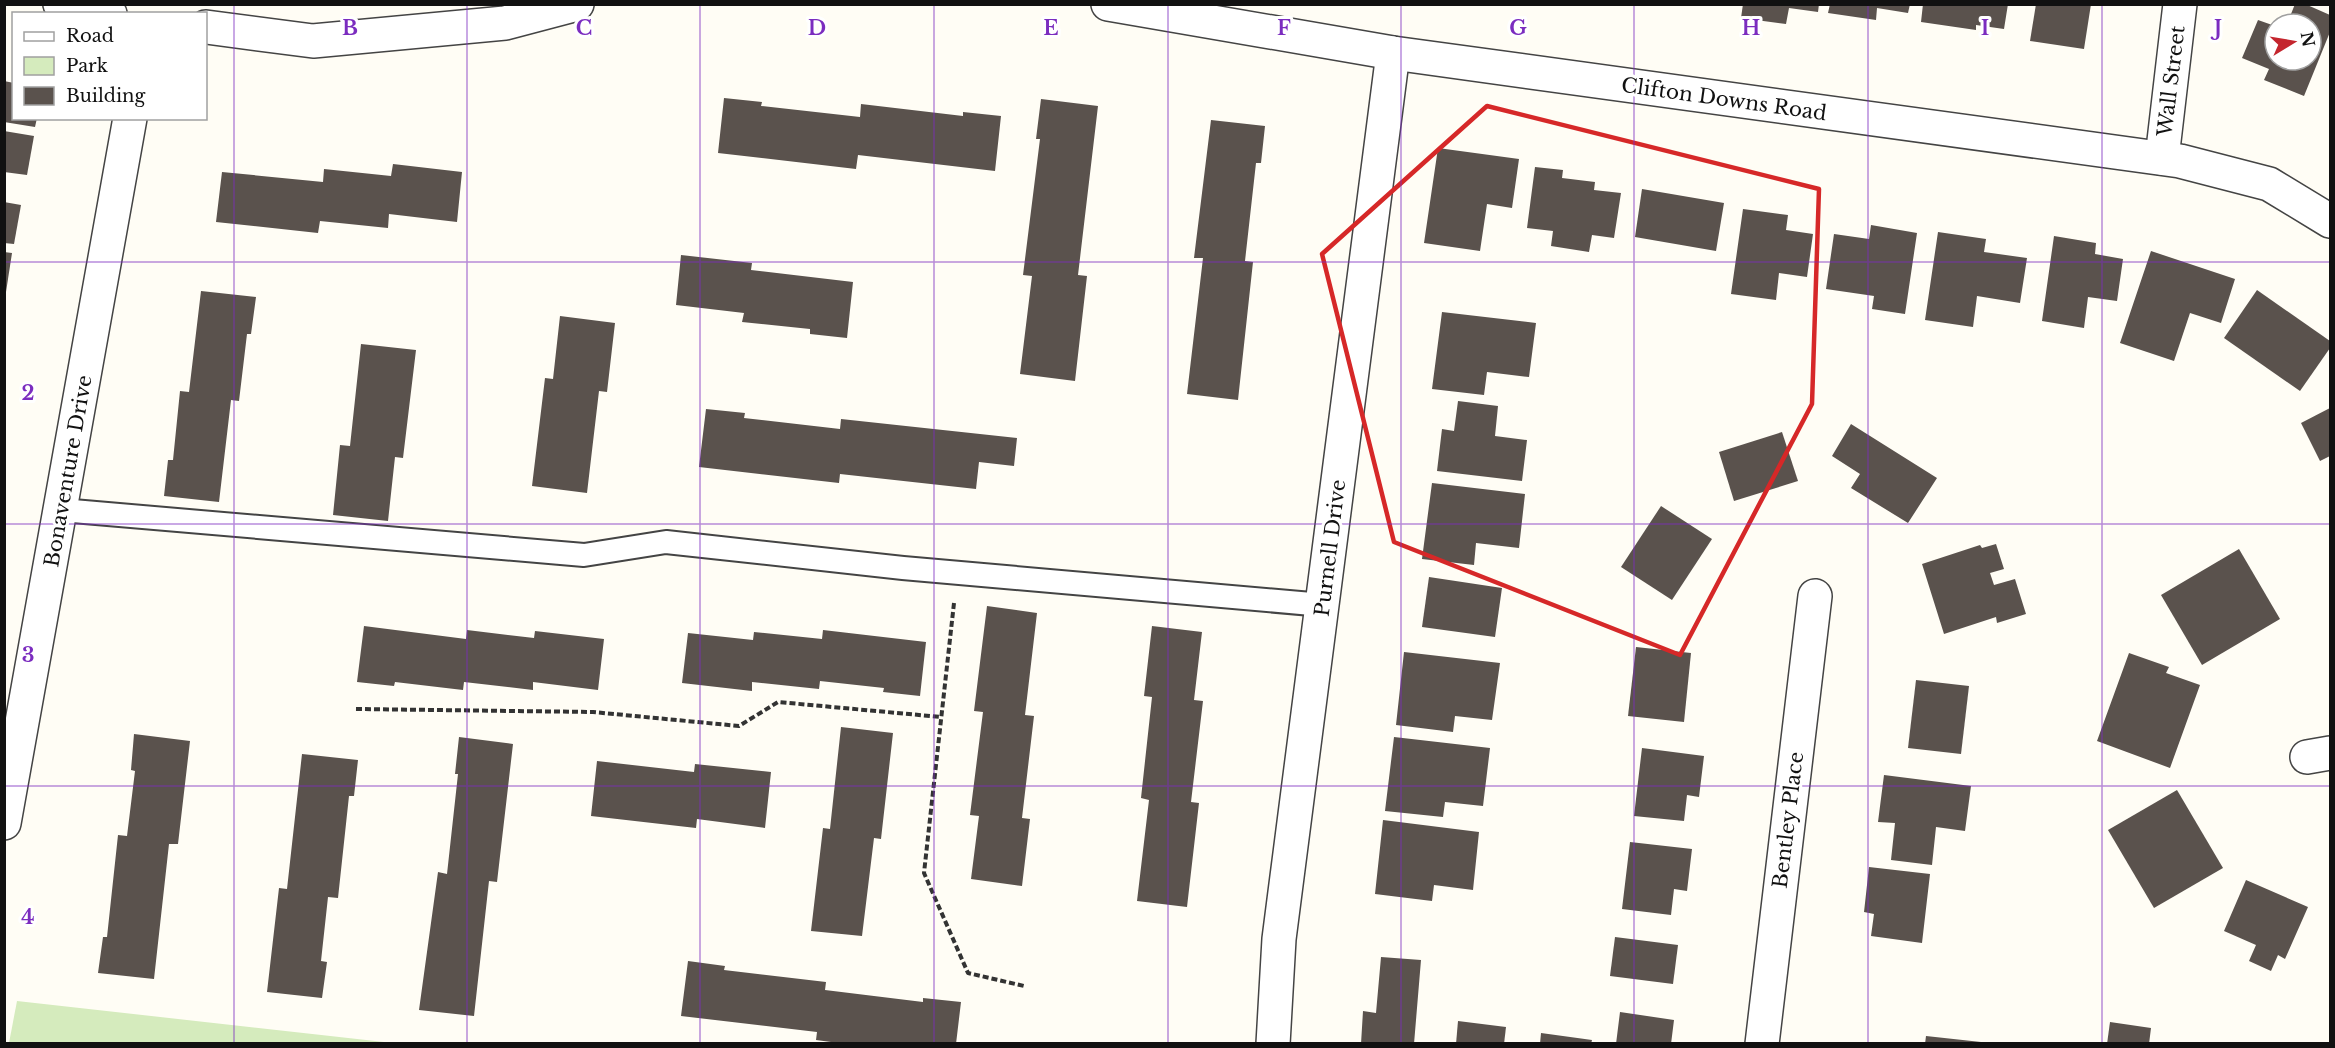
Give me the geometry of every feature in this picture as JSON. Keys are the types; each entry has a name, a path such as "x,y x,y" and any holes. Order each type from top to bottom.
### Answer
{"street":[{"path":"60,4 100,12"},
{"path":"207,27 313,41 505,23 577,4"},
{"name":"Clifton Downs Road","path":"1108,4 1393,53 2180,161 2269,184 2331,221"},
{"name":"Wall Street","path":"2162,158 2180,4"},
{"name":"Purnell Drive","path":"1273,1044 1279,939 1393,53"},
{"name":"Bonaventure Drive","path":"4,823 130,120"},
{"name":"Bentley Place","path":"1762,1044 1815,596"}],"lane":[{"path":"61,510 584,555 666,542 958,573 1323,605"}],"path":[{"path":"958,573 924,873 968,973 1024,986"},
{"path":"356,709 593,712 739,726 778,702 941,717"}],"highlighted area":[{"path":"1487,106 1819,189 1812,404 1680,655 1394,542 1322,254"}],"green space":[{"path":"17,1001 393,1043 9,1043"}],"building":[{"path":"1743,4 1819,4 1818,12 1789,8 1786,24 1741,18"},
{"path":"1830,4 1910,4 1908,13 1877,8 1876,20 1828,13"},
{"path":"1923,4 2008,4 2004,29 1976,25 1976,30 1921,22"},
{"path":"2036,4 2091,4 2084,49 2030,41"},
{"path":"2295,4 2305,4 2330,15 2330,32 2323,49 2323,12 2292,12"},
{"path":"2258,20 2263,22 2263,67 2242,58"},
{"path":"2268,72 2314,72 2304,96 2264,80"},
{"path":"4,81 12,83 12,120 37,120 35,127 4,122"},
{"path":"724,98 762,102 761,106 860,117 861,104 963,116 963,112 1001,116 995,171 858,155 856,169 718,153"},
{"path":"1041,99 1098,106 1078,275 1087,276 1075,381 1020,374 1032,276 1023,275 1040,139 1036,139"},
{"path":"1211,120 1265,126 1261,163 1256,163 1245,261 1253,262 1238,400 1187,394 1203,258 1194,258"},
{"path":"4,131 34,136 27,175 4,172"},
{"path":"1438,148 1519,159 1512,208 1487,204 1480,251 1424,243"},
{"path":"393,164 462,172 457,222 389,214 388,228 320,221 318,233 216,222 222,172 323,182 324,169 391,176"},
{"path":"1535,167 1563,170 1562,178 1595,182 1594,190 1621,193 1614,238 1592,235 1589,252 1551,246 1553,231 1527,228"},
{"path":"1642,189 1724,203 1716,251 1635,237"},
{"path":"4,202 21,205 14,244 4,243"},
{"path":"1743,209 1788,215 1786,230 1813,234 1807,277 1779,273 1776,300 1731,294"},
{"path":"1871,225 1917,233 1905,314 1872,309 1874,296 1826,289 1834,234 1869,239"},
{"path":"1938,232 1986,239 1984,252 2027,258 2020,303 1977,296 1973,327 1925,320"},
{"path":"2054,236 2096,243 2095,254 2123,259 2117,301 2088,297 2084,328 2042,321"},
{"path":"2151,251 2235,279 2221,323 2190,313 2174,361 2120,343"},
{"path":"4,252 12,253 6,292 4,292"},
{"path":"681,255 752,263 751,270 853,282 847,338 810,334 810,329 742,322 744,313 676,305"},
{"path":"2257,290 2330,341 2330,348 2300,391 2224,338"},
{"path":"201,291 256,297 251,334 247,334 239,401 231,400 219,502 164,496 168,460 173,460 180,391 189,392"},
{"path":"1442,312 1536,323 1529,377 1487,372 1484,395 1432,389"},
{"path":"560,316 615,323 607,392 599,391 587,493 532,486 545,378 553,379"},
{"path":"361,344 416,350 403,458 395,457 388,521 333,515 340,445 350,446"},
{"path":"1458,401 1498,406 1495,436 1527,440 1522,481 1437,471 1442,429 1454,431"},
{"path":"2330,408 2330,456 2320,461 2301,423"},
{"path":"706,409 745,413 744,418 840,429 841,419 1017,438 1014,466 979,462 976,489 840,474 839,483 699,467"},
{"path":"1851,424 1937,478 1908,523 1851,488 1860,474 1832,456"},
{"path":"1782,432 1798,481 1734,501 1719,452"},
{"path":"1432,483 1525,494 1519,548 1476,543 1474,565 1422,559"},
{"path":"1661,506 1712,539 1672,600 1621,567"},
{"path":"1996,544 2004,569 1990,573 1994,585 2015,579 2026,614 1997,623 1996,617 1944,634 1922,564 1980,545 1982,548"},
{"path":"2239,549 2280,619 2202,665 2161,595"},
{"path":"1429,577 1502,588 1495,637 1422,627"},
{"path":"987,606 1037,613 1025,715 1034,716 1022,818 1030,819 1022,886 971,879 979,816 970,815 983,712 974,711"},
{"path":"364,626 466,639 467,630 534,638 535,631 604,639 598,690 533,682 533,690 464,682 463,690 395,682 394,686 357,682"},
{"path":"1152,626 1202,632 1194,700 1203,701 1191,802 1199,803 1187,907 1137,901 1149,800 1141,798 1152,697 1144,696"},
{"path":"823,630 926,642 920,696 883,692 884,688 820,681 819,689 752,682 752,691 682,683 688,633 753,640 754,632 822,639"},
{"path":"1636,647 1691,653 1684,722 1628,716"},
{"path":"1404,652 1500,663 1492,720 1455,716 1453,732 1396,725"},
{"path":"2129,653 2169,667 2166,673 2200,685 2170,768 2097,741"},
{"path":"1916,680 1969,686 1961,754 1908,748"},
{"path":"841,727 893,733 881,839 874,838 862,936 811,931 823,828 830,829"},
{"path":"134,734 190,741 178,844 169,844 154,979 98,973 103,937 107,937 118,835 127,836 135,771 131,770"},
{"path":"459,737 513,744 497,882 489,881 474,1016 419,1010 438,872 447,874 458,774 455,774"},
{"path":"1394,737 1490,748 1483,806 1445,802 1443,817 1385,811"},
{"path":"1642,748 1704,756 1699,797 1687,795 1684,821 1634,816"},
{"path":"302,754 358,760 354,796 349,796 338,898 328,897 321,961 327,962 322,998 267,992 279,888 287,889"},
{"path":"597,761 694,772 695,764 771,772 765,828 697,819 696,828 591,816"},
{"path":"1884,775 1971,786 1965,831 1936,827 1932,865 1891,860 1895,823 1878,822"},
{"path":"2177,790 2223,868 2154,908 2108,830"},
{"path":"1383,820 1479,832 1473,890 1434,885 1432,901 1375,894"},
{"path":"1630,842 1692,849 1687,891 1674,889 1671,915 1622,909"},
{"path":"1869,867 1930,874 1922,943 1871,936 1874,914 1864,912"},
{"path":"2246,880 2308,907 2285,959 2278,955 2271,971 2249,961 2256,945 2224,931"},
{"path":"1615,937 1678,945 1673,984 1610,976"},
{"path":"1381,957 1421,960 1414,1044 1361,1044 1363,1011 1376,1013"},
{"path":"688,961 725,966 724,970 826,982 825,990 923,1002 923,998 961,1002 956,1044 846,1044 816,1040 817,1032 681,1016"},
{"path":"1620,1012 1674,1020 1671,1044 1616,1044"},
{"path":"1458,1021 1506,1027 1504,1044 1456,1044"},
{"path":"2110,1022 2151,1028 2149,1044 2107,1044"},
{"path":"1541,1033 1592,1040 1591,1044 1540,1044"},
{"path":"1926,1036 1981,1042 1981,1044 1925,1044"}]}
